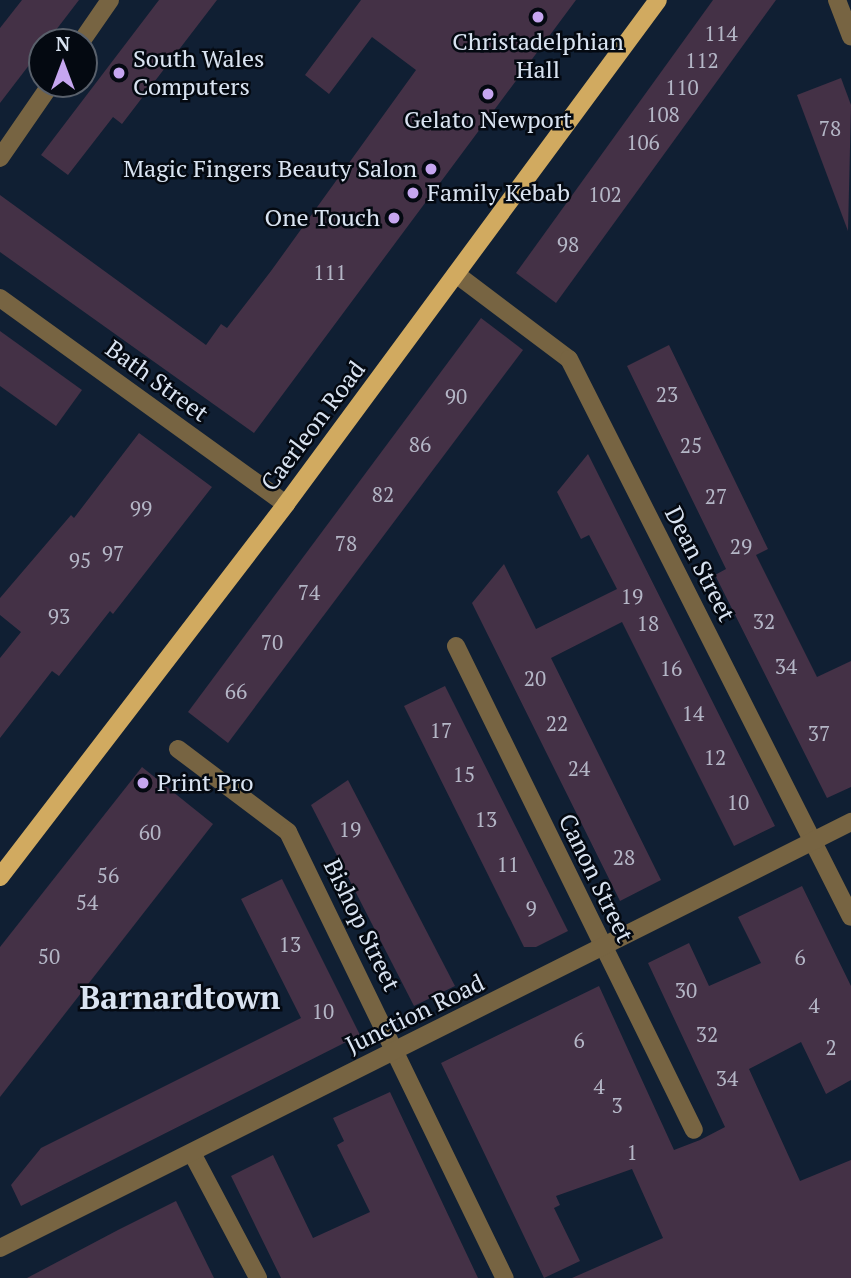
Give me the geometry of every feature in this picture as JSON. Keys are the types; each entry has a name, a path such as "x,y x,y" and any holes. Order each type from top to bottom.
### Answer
{"main road":[{"name":"Caerleon Road","path":"0,877 286,504 658,0"}],"street":[{"path":"91,28 110,0"},
{"path":"837,0 851,36"},
{"path":"0,158 41,98"},
{"name":"Dean Street","path":"456,274 569,359 851,917"},
{"name":"Bath Street","path":"0,299 286,504"},
{"name":"Canon Street","path":"456,646 694,1130"},
{"name":"Bishop Street","path":"178,748 288,832 396,1049 505,1278"},
{"name":"Junction Road","path":"0,1248 193,1155 396,1049 604,950 851,822"},
{"path":"193,1155 258,1278"}],"building":[{"path":"22,0 79,0 58,28 28,28 28,66 0,103 0,28"},
{"path":"159,0 217,0 122,124 113,117 68,175 41,155 84,98 98,98 98,80"},
{"path":"361,0 576,0 254,433 0,252 0,195 206,345 221,324 227,328 271,271 416,70 372,37 329,94 305,75"},
{"path":"713,0 776,0 556,303 516,273"},
{"path":"841,78 851,105 848,231 797,95"},
{"path":"481,318 523,350 228,743 188,712"},
{"path":"0,331 82,390 56,426 0,386"},
{"path":"669,345 768,549 756,555 817,677 851,661 851,787 827,798 715,575 726,569 627,366"},
{"path":"139,433 212,487 113,614 110,611 59,676 52,671 0,738 0,658 21,632 0,615 0,598 71,515 74,518"},
{"path":"588,454 775,826 734,846 622,622 551,658 661,880 620,901 472,603 504,564 536,629 617,589 589,535 581,539 557,492"},
{"path":"445,686 568,931 536,947 524,947 404,706"},
{"path":"142,767 213,824 0,1097 0,947"},
{"path":"348,780 455,986 414,1006 311,805"},
{"path":"282,879 360,1035 21,1206 11,1185 41,1148 301,1018 241,899"},
{"path":"802,886 851,986 851,1080 826,1094 801,1042 749,1069 800,1181 851,1160 851,1278 572,1278 663,1238 632,1169 556,1196 560,1205 554,1208 580,1261 544,1278 441,1063 599,986 674,1150 700,1140 725,1127 648,963 689,943 709,986 761,963 738,917"},
{"path":"390,1092 478,1278 281,1278 231,1176 273,1155 313,1238 370,1212 337,1145 344,1141 333,1118"},
{"path":"176,1201 214,1278 27,1278 118,1230"}],"place":[{"name":"Christadelphian Hall","path":"538,17"},
{"name":"South Wales Computers","path":"119,73"},
{"name":"Gelato Newport","path":"488,94"},
{"name":"Magic Fingers Beauty Salon","path":"431,169"},
{"name":"Family Kebab","path":"413,193"},
{"name":"One Touch","path":"394,218"},
{"name":"Print Pro","path":"143,783"}],"district":[{"name":"Barnardtown","path":"180,997"}]}
